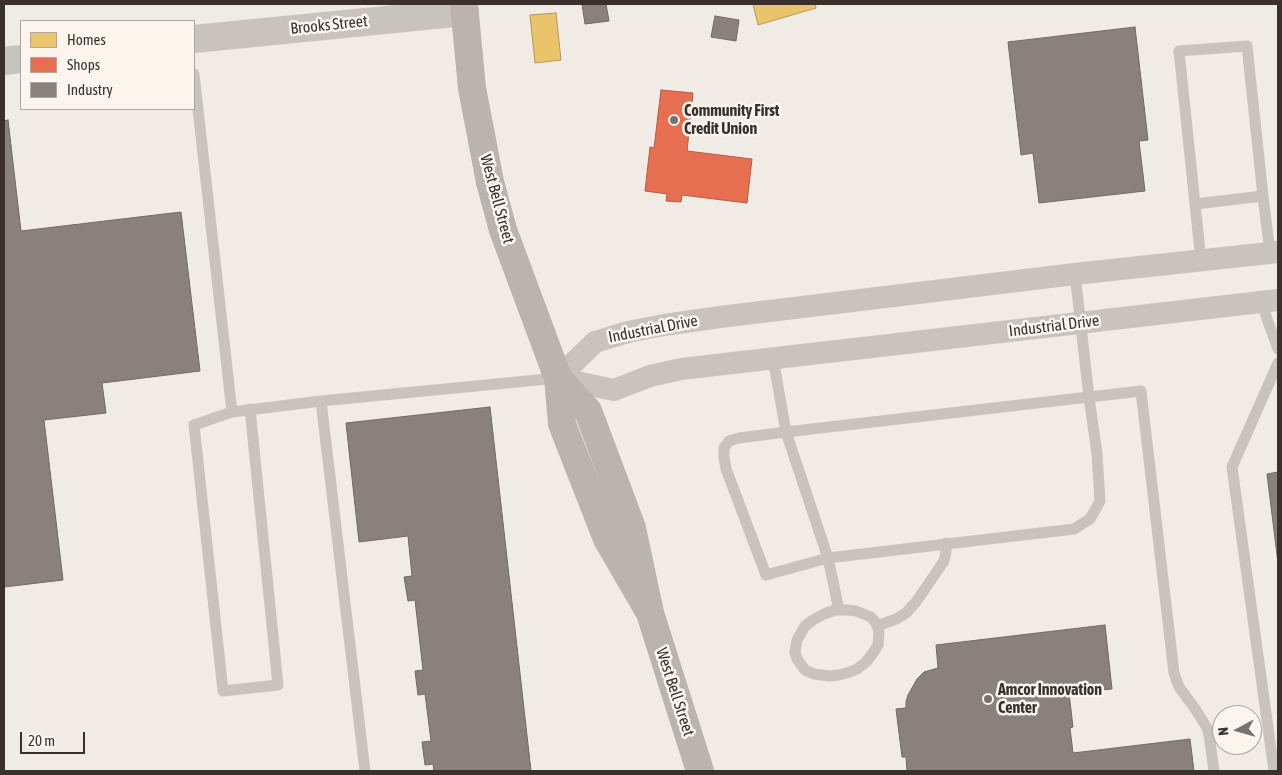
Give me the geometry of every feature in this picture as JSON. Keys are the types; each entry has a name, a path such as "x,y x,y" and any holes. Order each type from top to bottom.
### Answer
{"main road":[{"name":"West Bell Street","path":"464,8 472,88 502,230 558,378 588,411 632,528 650,613 700,771"}],"street":[{"name":"Brooks Street","path":"195,39 464,8"},
{"path":"4,61 20,59"},
{"name":"Industrial Drive","path":"558,378 595,342 628,332 664,325 1075,274 1274,253"},
{"name":"Industrial Drive","path":"558,378 614,390 650,376 681,369 1270,301"}],"lane":[{"path":"1201,261 1179,51 1247,46 1263,196 1274,253"},
{"path":"195,83 232,412"},
{"path":"1195,204 1263,196"},
{"path":"1075,274 1089,397 1097,454 1100,501 1090,519 1074,528 828,558 766,575 726,468 724,448 729,441 739,438 786,432 1089,397 1141,391 1174,672 1179,687 1207,728 1214,771"},
{"path":"1270,301 1278,349"},
{"path":"773,358 786,432 828,558 839,610"},
{"path":"1274,771 1232,467 1278,363"},
{"path":"250,409 278,685 223,691 194,425 232,412 250,409 558,378"},
{"path":"321,401 365,771"},
{"path":"877,626 906,613 916,602 944,561 946,543"},
{"path":"839,610 864,613 871,617 880,632 878,645 873,653 857,669 839,675 822,676 805,670 797,659 795,652 797,640 805,626 813,620 824,614 839,610"}],"building: Homes":[{"path":"753,4 815,4 816,8 758,25"},
{"path":"556,13 561,60 535,63 530,15"}],"building: Shops":[{"name":"Community First Credit Union","path":"661,90 693,93 687,151 752,159 747,203 682,195 681,202 666,201 667,194 645,191 650,147 654,148"}],"building: Industry":[{"path":"582,4 606,4 609,21 585,24"},
{"path":"715,16 739,20 736,41 711,37"},
{"path":"1135,27 1148,140 1139,141 1145,191 1039,203 1033,153 1021,155 1008,42"},
{"path":"8,120 21,231 181,212 200,371 102,383 106,413 44,420 63,580 4,587 4,121"},
{"path":"490,407 531,771 434,771 433,764 425,765 422,742 431,741 425,694 418,695 415,671 423,670 415,600 408,601 404,577 412,576 408,536 359,542 346,423"},
{"path":"1278,472 1278,563 1267,474"},
{"name":"Amcor Innovation Center","path":"1105,625 1112,689 1069,693 1073,727 1070,728 1073,753 1190,739 1194,771 907,771 906,757 902,757 896,709 906,708 908,695 917,679 924,672 938,668 936,645"}],"place":[{"name":"Community First Credit Union","path":"674,120"},
{"name":"Amcor Innovation Center","path":"988,699"}]}
